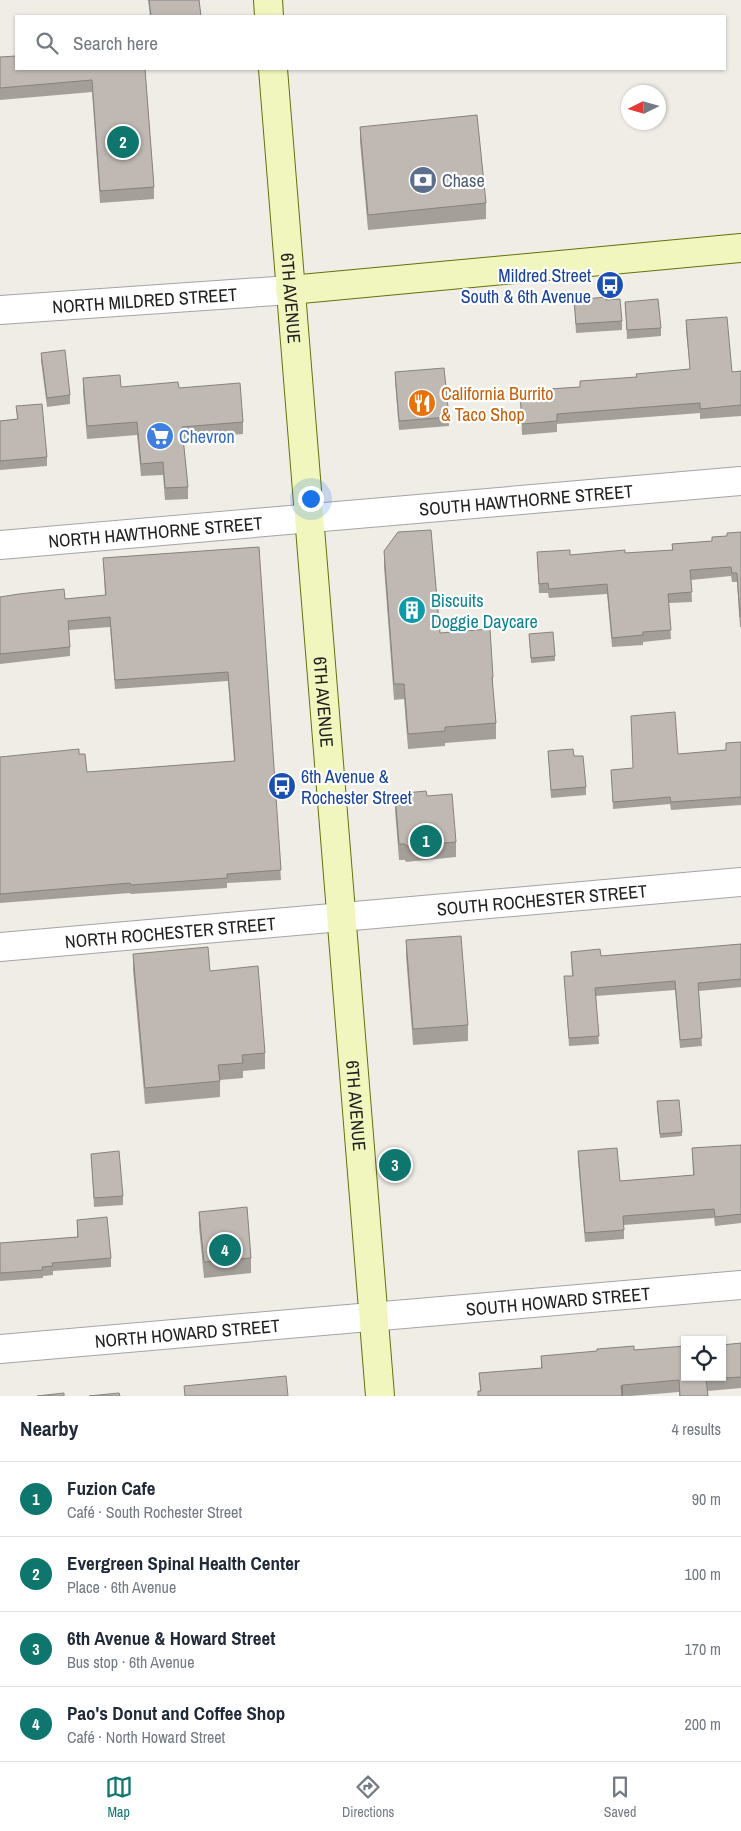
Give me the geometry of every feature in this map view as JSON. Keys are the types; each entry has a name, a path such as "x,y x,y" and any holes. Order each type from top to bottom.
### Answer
{"main road":[{"path":"268,0 269,15"},
{"name":"6TH AVENUE","path":"273,70 380,1396"},
{"path":"290,290 741,248"}],"street":[{"name":"NORTH MILDRED STREET","path":"0,310 290,290"},
{"name":"SOUTH HAWTHORNE STREET","path":"310,518 741,481"},
{"name":"NORTH HAWTHORNE STREET","path":"0,545 310,518"},
{"name":"SOUTH ROCHESTER STREET","path":"342,917 741,882"},
{"name":"NORTH ROCHESTER STREET","path":"0,947 342,917"},
{"name":"SOUTH HOWARD STREET","path":"374,1317 741,1285"},
{"name":"NORTH HOWARD STREET","path":"0,1349 374,1317"}],"building":[{"path":"149,0 199,0 201,15 151,15"},
{"path":"15,56 15,70 145,70 154,187 100,191 92,80 0,88 0,57"},
{"name":"Chase","path":"477,115 486,203 368,215 360,127"},
{"path":"606,297 606,300 620,299 622,321 576,324 574,300"},
{"path":"658,299 661,328 627,330 625,302"},
{"path":"727,317 732,372 741,371 741,405 700,409 700,403 557,414 557,421 522,424 520,391 580,387 580,381 637,377 636,374 690,369 686,320"},
{"path":"65,350 70,395 47,398 41,353"},
{"name":"California Burrito & Taco Shop","path":"444,368 449,417 399,421 395,372"},
{"path":"120,375 121,387 178,382 179,388 240,383 243,422 182,427 188,487 165,488 163,462 141,464 137,422 87,426 83,378"},
{"path":"42,404 47,457 0,461 0,421 18,419 16,406"},
{"name":"Biscuits Doggie Daycare","path":"431,530 440,633 490,629 496,723 445,727 445,731 408,734 404,684 394,684 384,551 398,532"},
{"path":"741,532 741,617 737,573 732,573 731,567 690,570 692,592 668,594 671,630 643,632 643,635 612,638 607,584 549,589 548,583 539,584 537,552 570,550 570,555 625,550 625,553 673,550 672,544 712,541 712,537 727,536 727,533"},
{"path":"259,547 281,870 227,874 227,878 131,885 130,883 0,894 0,757 79,749 79,754 85,754 87,772 235,761 228,672 115,680 110,617 68,621 70,647 0,654 0,597 64,589 65,599 106,595 103,558"},
{"path":"553,632 555,656 531,658 529,634"},
{"path":"675,712 678,754 726,750 726,743 741,742 741,797 671,802 670,797 613,802 611,770 633,768 631,716"},
{"path":"573,749 574,756 583,756 586,787 551,790 548,751"},
{"path":"426,791 427,796 452,794 456,842 406,846 405,844 399,844 395,794"},
{"path":"461,936 468,1025 413,1029 406,940"},
{"path":"741,944 741,979 698,983 702,1038 680,1040 675,981 595,988 599,1036 569,1038 564,976 573,976 571,952 600,949 601,956"},
{"path":"208,947 210,971 258,966 265,1053 242,1055 243,1063 218,1065 220,1081 145,1088 133,954"},
{"path":"679,1100 682,1132 660,1134 657,1101"},
{"path":"741,1145 741,1214 715,1217 714,1209 623,1216 624,1230 585,1233 578,1151 617,1148 620,1181 694,1175 692,1148"},
{"path":"119,1151 123,1196 94,1198 91,1154"},
{"path":"247,1207 251,1258 204,1262 199,1212"},
{"path":"107,1217 111,1258 52,1263 53,1266 42,1267 43,1270 0,1273 0,1243 78,1237 77,1220"},
{"path":"741,1343 741,1377 726,1378 726,1345"},
{"path":"634,1346 634,1350 681,1346 681,1381 706,1381 708,1396 680,1396 679,1380 623,1385 621,1386 622,1396 478,1396 478,1391 481,1391 479,1373 542,1368 541,1356"},
{"path":"286,1376 288,1396 185,1396 184,1386"},
{"path":"64,1393 64,1396 37,1396"},
{"path":"119,1393 120,1396 89,1396"}],"place":[{"name":"Evergreen Spinal Health Center","path":"123,142"},
{"name":"Chase","path":"423,180"},
{"name":"Mildred Street South & 6th Avenue","path":"610,285"},
{"name":"California Burrito & Taco Shop","path":"422,403"},
{"name":"Chevron","path":"160,436"},
{"name":"Biscuits Doggie Daycare","path":"412,610"},
{"name":"6th Avenue & Rochester Street","path":"282,786"},
{"name":"Fuzion Cafe","path":"426,841"},
{"name":"6th Avenue & Howard Street","path":"395,1165"},
{"name":"Pao's Donut and Coffee Shop","path":"225,1250"}]}
